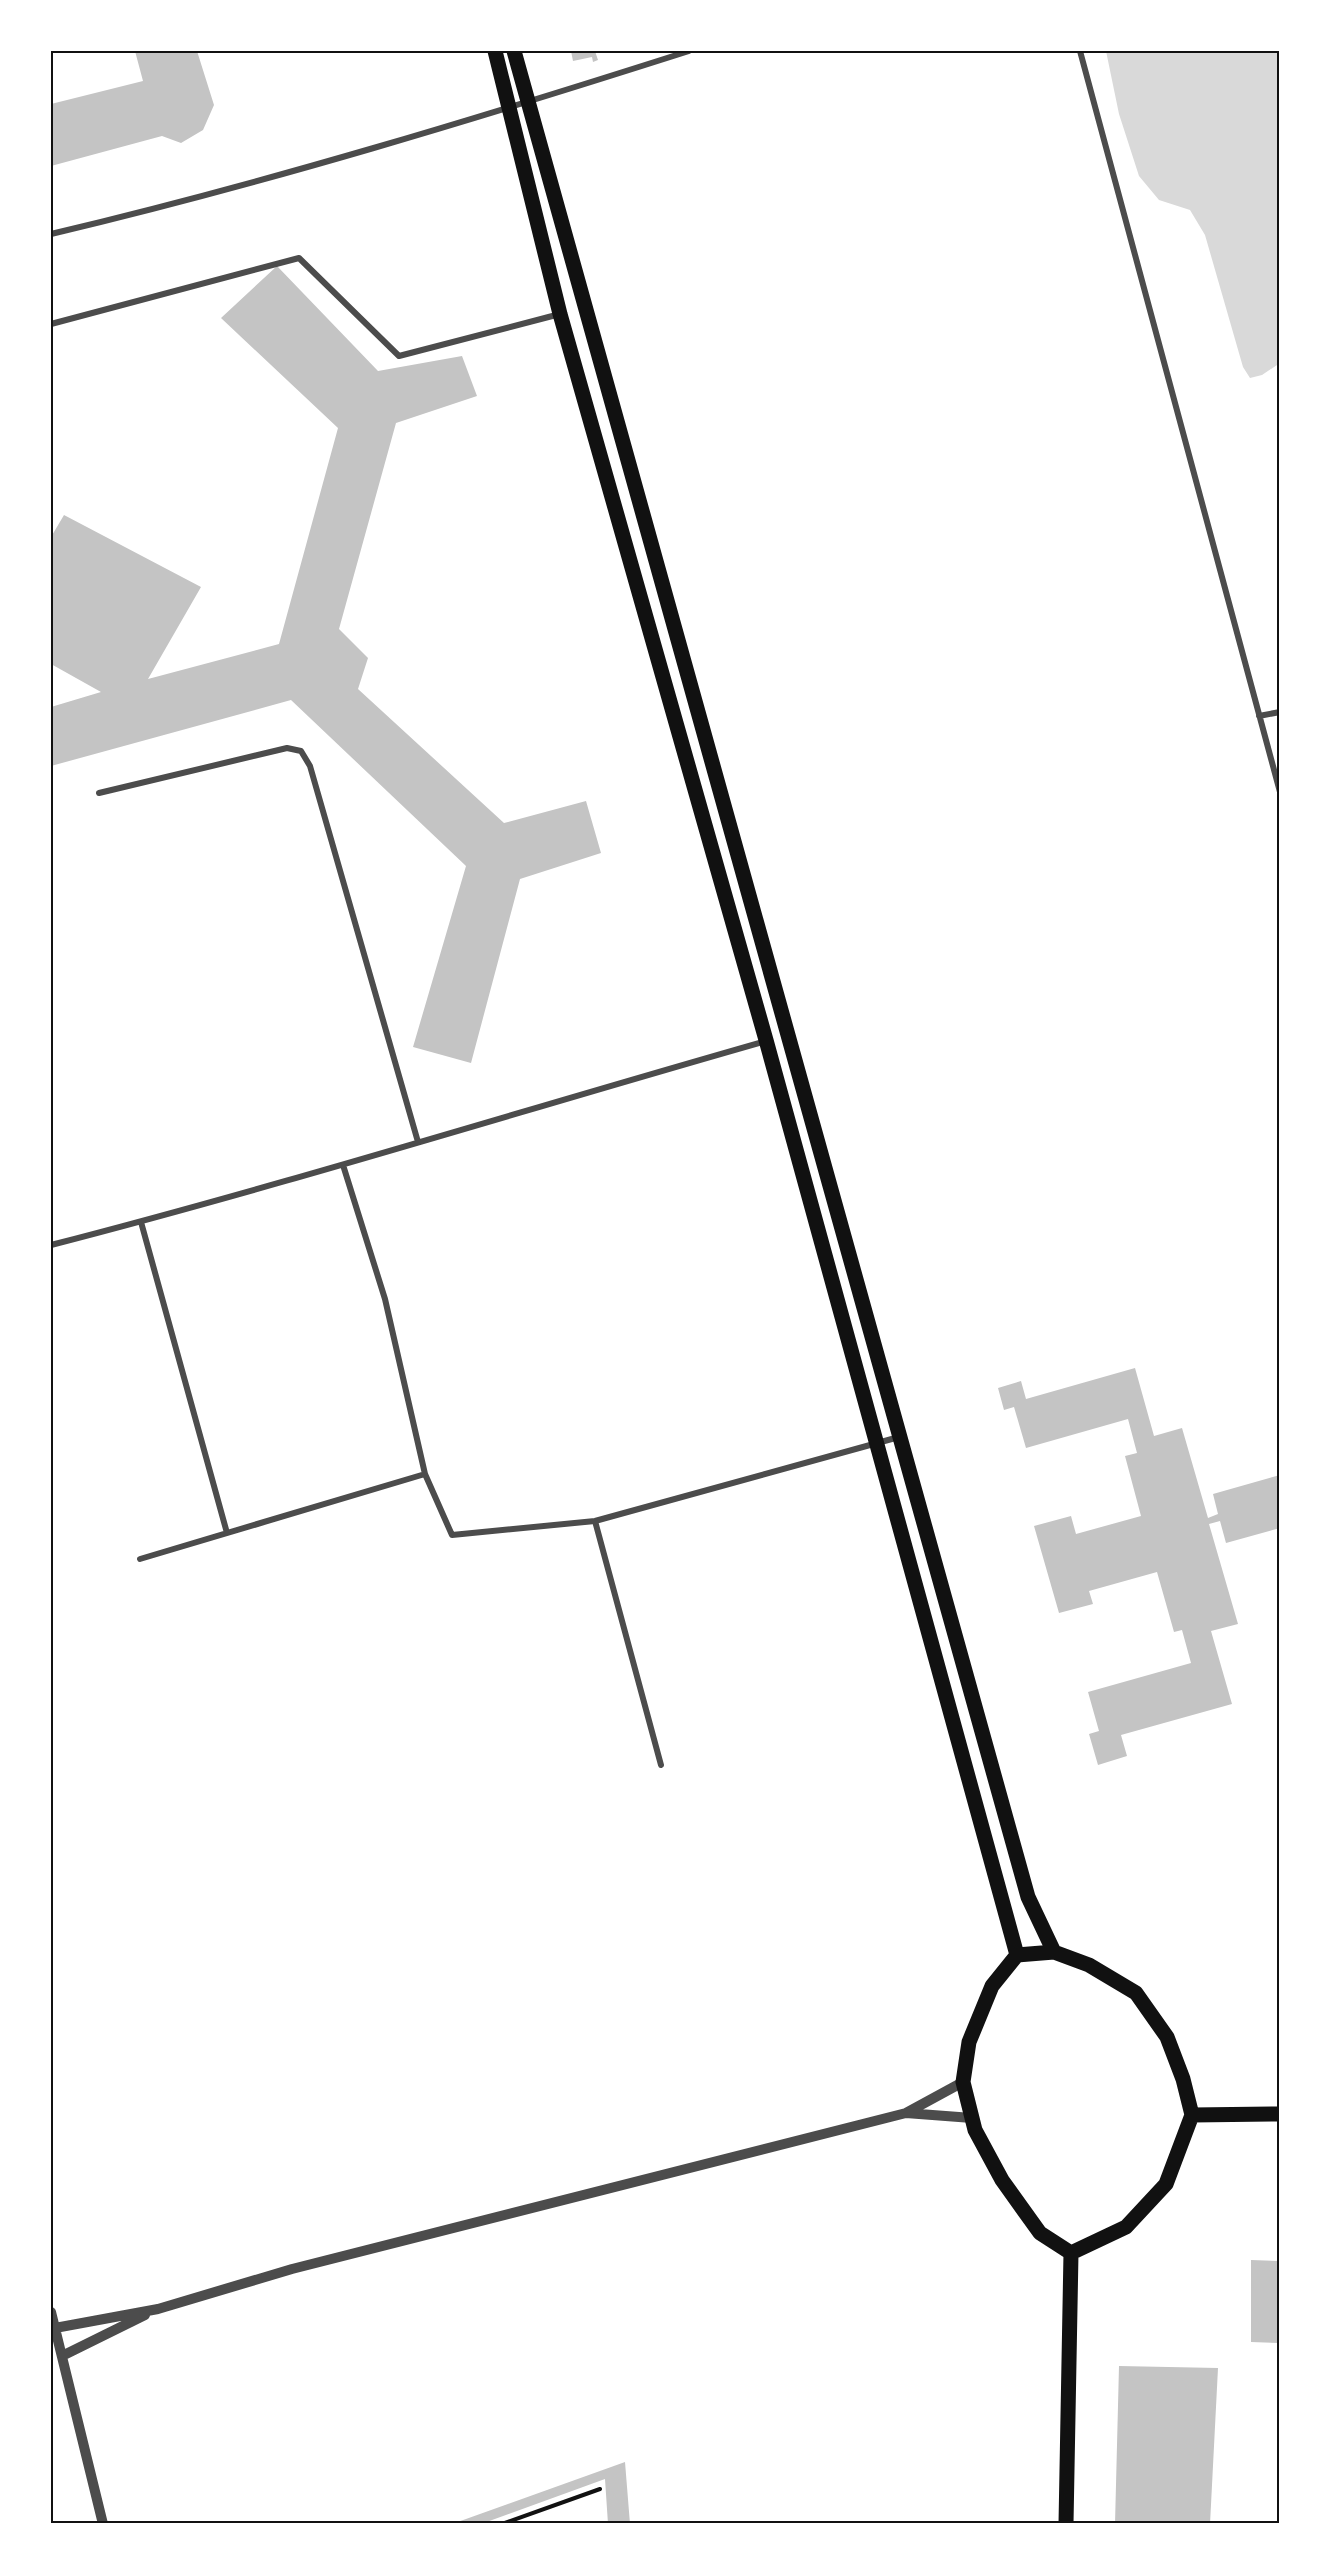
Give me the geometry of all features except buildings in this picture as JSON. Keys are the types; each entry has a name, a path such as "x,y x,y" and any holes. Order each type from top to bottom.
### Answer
{"main road":[{"path":"495,51 560,314 766,1040 1017,1955"},
{"path":"514,51 1028,1897 1054,1952"},
{"path":"1054,1952 1089,1965 1136,1992 1167,2037 1183,2079 1192,2115 1166,2184 1126,2227 1071,2253 1040,2233 1002,2180 975,2130 963,2082 969,2042 992,1986 1017,1955 1054,1952"},
{"path":"1192,2115 1280,2114"},
{"path":"1066,2524 1071,2253"}],"street":[{"path":"51,234 153,209 528,102 689,51"},
{"path":"1080,51 1280,792"},
{"path":"51,324 299,258 399,356 560,314"},
{"path":"1259,716 1280,712"},
{"path":"99,793 287,748 301,751 310,766 418,1142"},
{"path":"51,1245 343,1165 766,1040"},
{"path":"343,1165 385,1299 425,1474 452,1535 595,1521 900,1437"},
{"path":"141,1222 227,1533"},
{"path":"140,1559 425,1474"},
{"path":"595,1521 661,1765"},
{"path":"55,2328 158,2309 292,2269 906,2113 963,2082"},
{"path":"906,2113 972,2118"},
{"path":"62,2356 158,2309"},
{"path":"51,2312 103,2524"}],"path":[{"path":"502,2524 600,2489"}],"shaded area":[{"path":"1106,51 1280,51 1280,363 1262,375 1250,378 1243,367 1205,235 1190,210 1159,200 1139,176 1119,114"}]}
